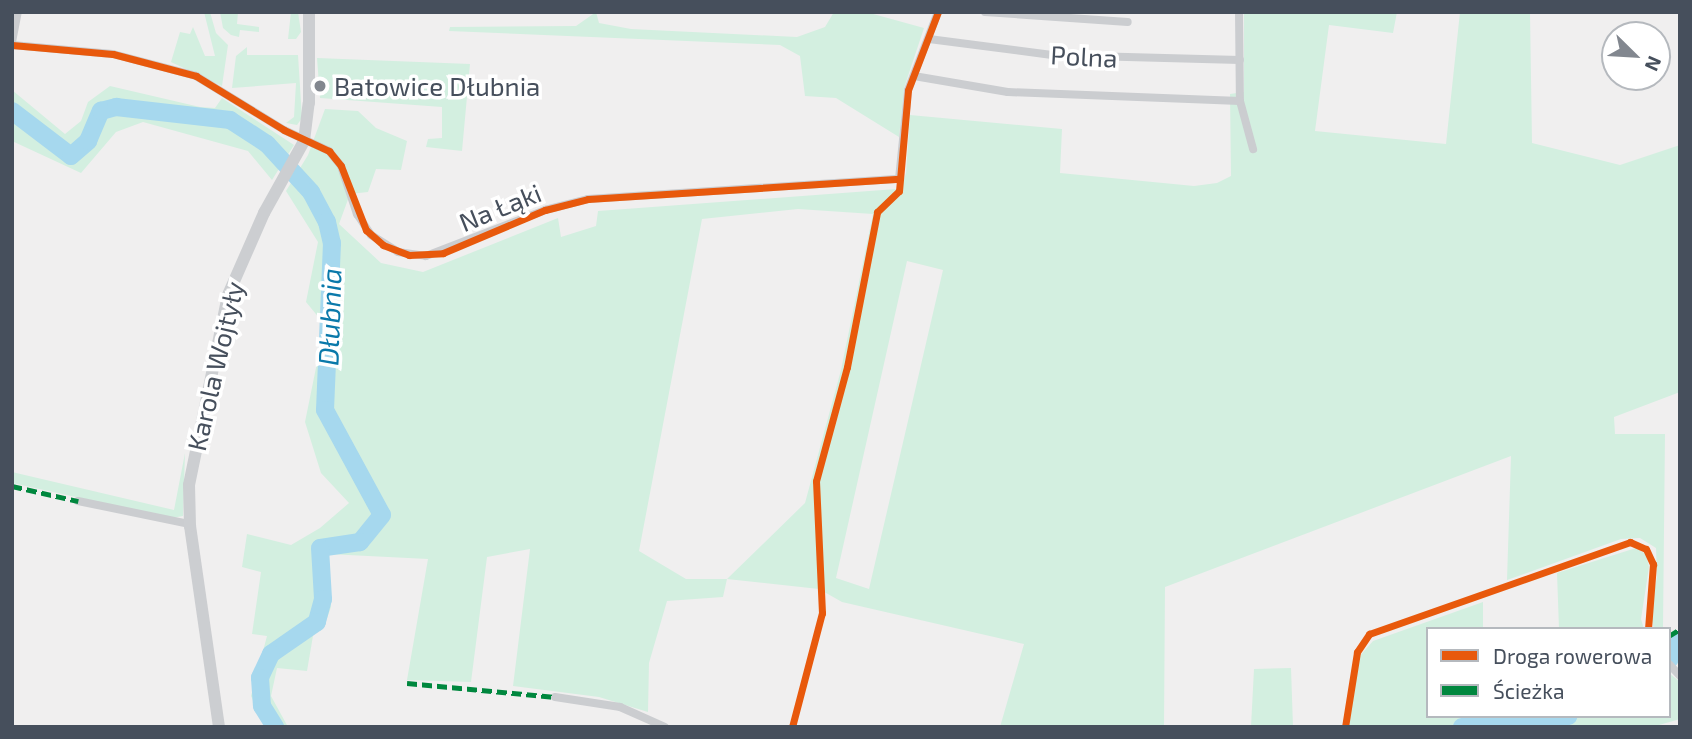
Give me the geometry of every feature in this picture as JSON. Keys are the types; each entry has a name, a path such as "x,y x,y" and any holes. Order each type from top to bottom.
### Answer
{"street":[{"path":"12,44 18,12"},
{"name":"Karola Wojtyły","path":"219,727 190,525 189,485 217,338 243,256 302,147 309,103 309,12"},
{"path":"938,12 914,75 1017,93 1240,101"},
{"path":"985,12 1128,22"},
{"path":"1240,12 1240,101 1253,149"},
{"name":"Polna","path":"929,38 1052,55 1240,60"},
{"name":"Na Łąki","path":"12,44 88,50 184,71 302,147 326,149 338,162 357,214 374,239 415,256 443,253 545,210 588,199 899,179 905,106 914,75"},
{"path":"78,501 190,525"},
{"path":"555,697 620,707 665,727"}],"green space":[{"path":"204,12 210,12 216,33 228,45 222,86 171,62 180,32 190,34 193,27 205,56 215,56"},
{"path":"220,12 238,12 237,24 259,27 259,32 240,30 239,37 231,35 223,28"},
{"path":"291,12 298,12 301,32 296,39 288,39"},
{"path":"596,12 599,23 631,29 797,37 825,27 834,12 866,12 924,28 904,88 899,137 836,98 805,96 800,56 780,45 449,31 450,27 576,26"},
{"path":"1244,12 1397,12 1393,33 1329,25 1315,131 1446,144 1460,12 1530,12 1532,143 1620,165 1680,145 1680,392 1614,417 1615,434 1665,434 1663,627 1654,627 1650,613 1657,577 1656,548 1640,538 1621,539 1507,580 1511,456 1165,587 1164,727 1000,727 1024,644 842,602 819,589 727,579 723,597 667,601 649,663 648,712 599,697 513,686 530,549 487,557 471,682 407,680 428,559 328,554 331,607 326,621 314,630 307,671 277,668 271,696 288,727 266,727 251,696 267,636 252,634 261,572 242,567 247,534 291,545 320,528 349,503 321,473 305,422 320,348 320,319 306,302 318,242 286,191 308,155 325,109 358,111 376,128 407,141 401,170 376,169 368,192 350,194 339,224 381,263 423,272 558,218 561,237 596,226 598,211 896,189 898,197 906,173 910,115 1062,129 1060,173 1194,186 1217,183 1231,176 1230,94 1244,92","holes":["798,209 873,214 841,370 805,503 727,579 686,579 639,551 702,219","907,261 943,270 869,589 836,578"]},
{"path":"247,47 247,55 298,55 302,118 297,125 286,123 294,117 296,83 232,88 236,56"},
{"path":"317,58 470,64 462,151 426,147 428,139 442,138 442,107 320,98"},
{"path":"110,86 200,107 215,108 222,98 294,145 272,180 248,151 143,122 116,132 81,173 12,141 12,90 65,134 81,121 88,102"},
{"path":"185,453 183,516 172,518 12,483 12,472 174,510"},
{"path":"1636,548 1646,554 1649,567 1641,619 1643,627 1559,627 1557,573"},
{"path":"1483,602 1483,627 1426,627 1426,718 1671,718 1671,675 1680,682 1680,719 1652,727 1348,727 1358,658 1373,641"},
{"path":"1680,635 1680,669 1671,649 1671,642"},
{"path":"1291,668 1293,727 1251,727 1254,669"}],"waterway":[{"name":"Dłubnia","path":"12,111 71,156 88,141 101,111 116,107 230,120 267,144 311,192 327,222 332,243 325,410 382,515 360,542 320,548 323,599 317,622 271,654 260,678 262,706 275,727"},
{"name":"Dłubnia","path":"1671,657 1680,641"},
{"name":"Dłubnia","path":"1462,727 1549,718"}],"marked path":[{"path":"12,486 78,501"},
{"path":"1671,635 1680,629"},
{"path":"407,683 555,697"}],"cycle path":[{"path":"792,727 822,613 816,481 847,367 877,212 899,191 908,90 938,12"},
{"path":"12,45 113,54 196,76 284,130 329,151 341,166 366,230 383,245 409,255 443,253 545,210 588,199 899,179"},
{"path":"1345,727 1357,652 1369,634 1630,542 1646,549 1653,564 1648,627"}],"place":[{"name":"Batowice Dłubnia","path":"320,86"}]}
